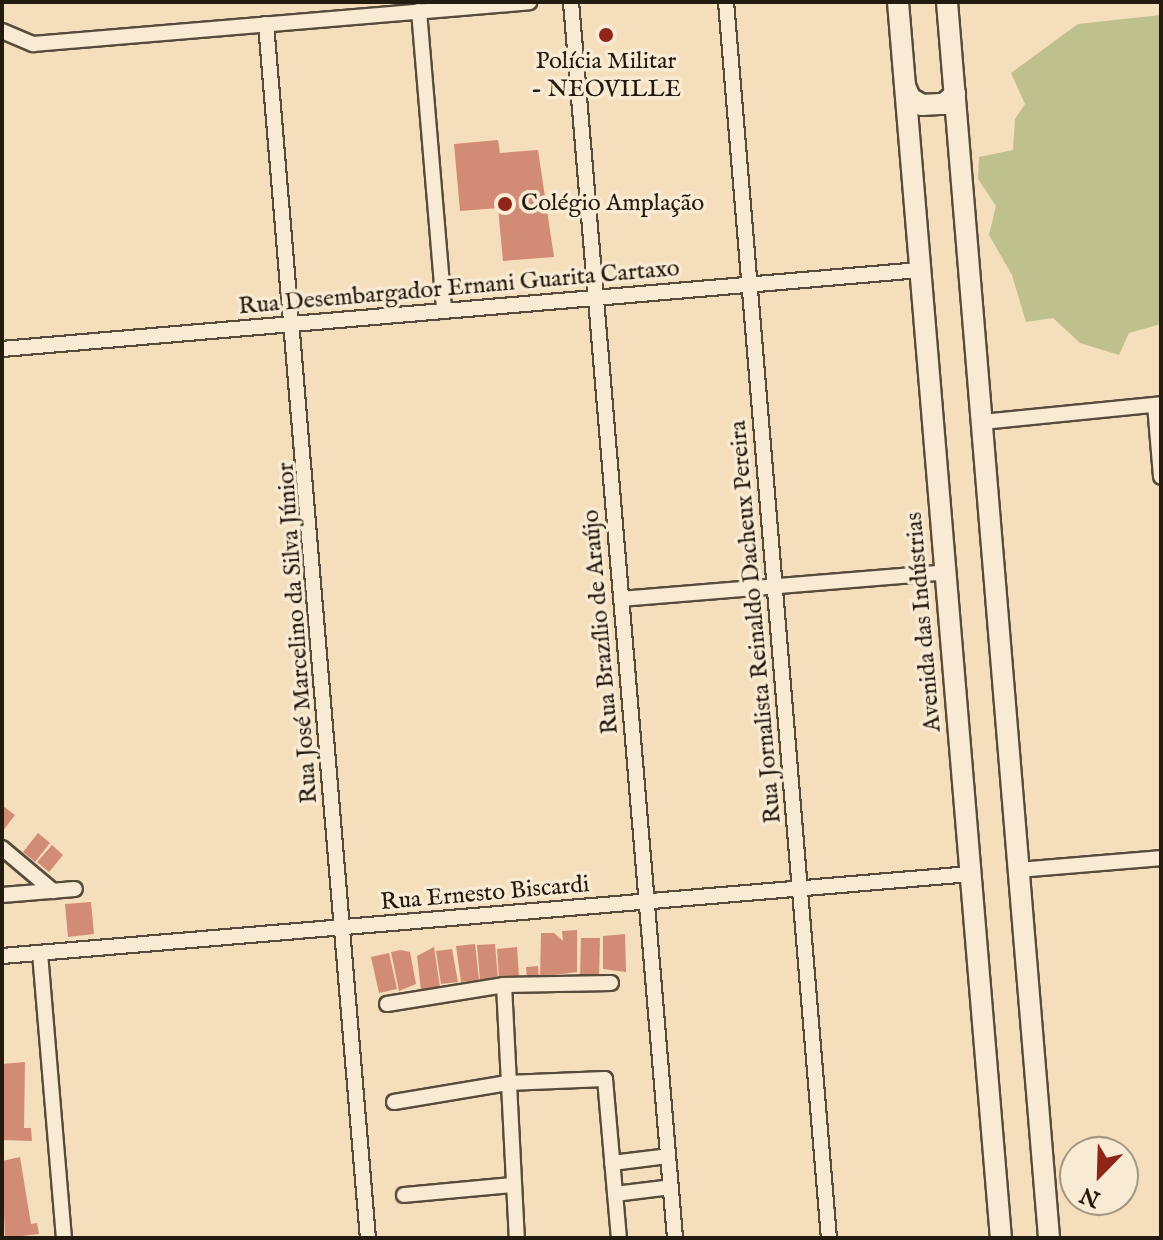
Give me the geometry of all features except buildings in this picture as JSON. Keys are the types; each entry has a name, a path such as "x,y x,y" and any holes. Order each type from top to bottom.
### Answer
{"main road":[{"name":"Avenida das Indústrias","path":"898,2 1001,1238"},
{"path":"947,2 1049,1238"},
{"path":"905,86 910,98 922,105 944,104 955,94"}],"street":[{"path":"2,31 33,44 529,2"},
{"name":"Rua Brazílio de Araújo","path":"571,2 675,1238"},
{"name":"Rua Jornalista Reinaldo Dacheux Pereira","path":"726,2 829,1238"},
{"path":"419,11 444,311"},
{"name":"Rua José Marcelino da Silva Júnior","path":"266,24 295,324 368,1238"},
{"name":"Rua Desembargador Ernani Guarita Cartaxo","path":"2,349 920,270"},
{"path":"982,422 1158,404 1161,477"},
{"path":"621,599 946,572"},
{"path":"2,848 53,891"},
{"path":"1019,870 1161,858"},
{"name":"Rua Ernesto Biscardi","path":"2,956 971,874"},
{"path":"2,895 75,889"},
{"path":"40,953 64,1238"},
{"path":"387,1004 504,985 611,983"},
{"path":"504,985 511,1185 517,1238"},
{"path":"394,1102 507,1083 605,1079 619,1238"},
{"path":"612,1163 668,1156"},
{"path":"404,1195 511,1185"},
{"path":"615,1194 671,1187"}],"green space":[{"path":"1161,15 1161,324 1129,333 1119,355 1080,343 1053,318 1026,322 1012,275 989,235 996,206 978,179 979,157 1013,150 1015,119 1025,104 1011,73 1078,24"}],"place":[{"name":"Polícia Militar - NEOVILLE","path":"606,35"},
{"name":"Colégio Amplação","path":"505,204"}]}
